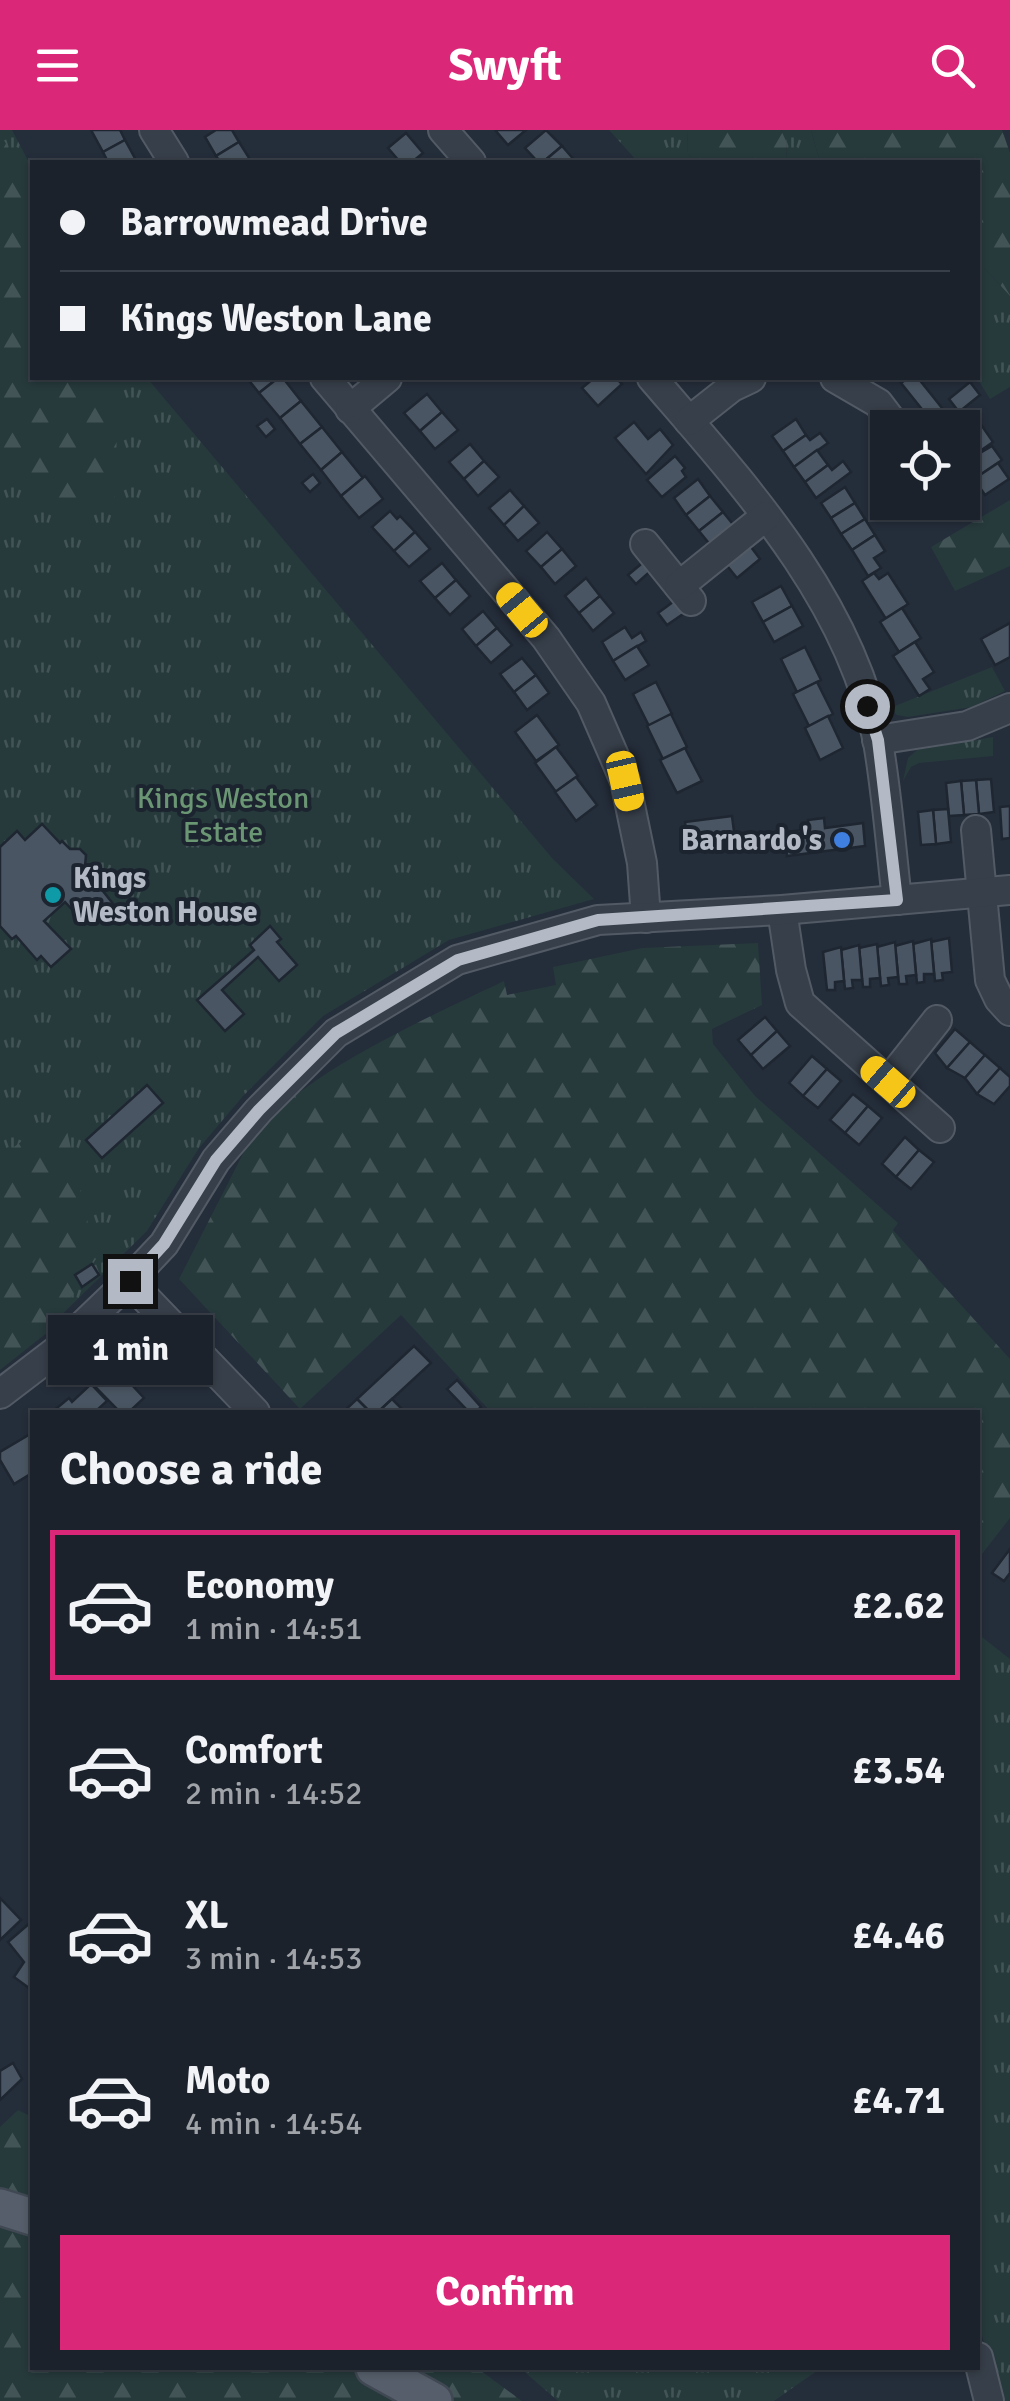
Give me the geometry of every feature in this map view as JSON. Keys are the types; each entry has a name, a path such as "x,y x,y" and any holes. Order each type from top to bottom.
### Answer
{"main road":[{"path":"0,2207 30,2217"},
{"path":"378,2370 434,2401"}],"street":[{"path":"154,130 173,160"},
{"path":"443,130 469,160"},
{"path":"327,380 546,638 590,702 625,781 642,863 646,918"},
{"path":"350,409 385,380"},
{"path":"654,380 766,516 826,604 856,674 878,740 897,900"},
{"path":"689,421 747,380"},
{"path":"839,380 878,402 884,410"},
{"path":"645,544 685,593 766,516"},
{"path":"878,740 967,726 1010,708"},
{"path":"976,830 990,980 1010,1012"},
{"path":"0,1394 56,1352 130,1281 164,1244 216,1160 259,1110 336,1033 458,960 598,920 782,910 1010,890"},
{"path":"782,910 790,970 800,1002 940,1128"},
{"path":"888,1082 937,1020"},
{"path":"130,1281 252,1410"},
{"path":"980,2365 989,2401"}],"green space":[{"name":"Kings Weston Estate","path":"0,130 12,130 30,164 30,380 149,380 552,858 594,899 449,940 323,1016 244,1095 199,1148 147,1231 34,1342 0,1368"},
{"path":"609,130 688,130 687,153 693,160 636,160"},
{"path":"688,130 781,130 787,143 786,160 693,160 687,153"},
{"path":"781,130 811,130 819,160 786,160 787,143"},
{"path":"811,130 1002,130 1010,153 1010,296 980,263 980,160 819,160"},
{"path":"0,133 15,160 30,212 30,380 101,380 118,412 114,502 63,508 0,476"},
{"path":"980,263 1010,296 1010,387 990,399 978,380"},
{"path":"1010,500 1010,566 955,591 931,547"},
{"path":"992,667 1005,691 972,707 908,717 897,715 890,708"},
{"path":"993,737 993,756 919,763 911,767 903,781 908,758 917,750"},
{"path":"758,943 762,1005 712,1029 713,1044 755,1096 898,1223 893,1230 1010,1359 1010,1518 980,1556 980,1410 489,1410 401,1315 300,1409 179,1279 250,1140 270,1116 298,1093 366,1050 504,981 507,995 556,985 553,967 642,948"},
{"path":"60,1114 96,1259 48,1332 0,1370 0,1157"},
{"path":"980,1636 1010,1659 1010,2401 999,2401 980,2328"},
{"path":"18,2110 30,2116 30,2370 480,2370 522,2401 0,2401 0,2127"},
{"path":"522,2370 818,2370 774,2401 558,2401"}],"building":[{"path":"91,130 120,130 125,140 103,152"},
{"path":"216,130 232,130 239,142 216,156 205,137"},
{"path":"495,130 526,130 508,145"},
{"path":"546,130 562,146 545,160 536,160 525,148"},
{"path":"406,133 423,153 414,160 398,160 388,148"},
{"path":"125,140 136,160 107,160 103,152"},
{"path":"239,142 250,160 219,160 216,156"},
{"path":"562,146 574,160 545,160"},
{"path":"249,380 275,380 259,393"},
{"path":"275,380 285,380 301,401 280,418 259,393"},
{"path":"592,380 618,380 622,384 598,406 582,388"},
{"path":"905,380 920,380 944,410 923,410 901,383"},
{"path":"970,382 980,395 961,410 949,399"},
{"path":"427,394 442,412 420,431 404,413"},
{"path":"301,401 322,427 300,444 280,418"},
{"path":"442,412 458,430 435,449 420,431"},
{"path":"267,419 275,429 266,437 257,426"},
{"path":"796,419 806,435 783,451 772,436"},
{"path":"634,422 648,439 660,429 673,445 646,474 615,438"},
{"path":"322,427 342,452 321,470 300,444"},
{"path":"980,427 993,442 980,451"},
{"path":"820,433 828,443 794,467 783,451 806,435 810,440"},
{"path":"470,444 484,461 464,479 449,462"},
{"path":"992,446 1002,460 980,475 980,453"},
{"path":"817,450 828,465 805,482 794,467"},
{"path":"342,452 363,478 341,496 321,470"},
{"path":"675,456 685,468 682,471 686,477 662,497 647,480"},
{"path":"484,461 499,477 478,496 464,479"},
{"path":"843,461 851,472 816,498 805,482 828,465 832,470"},
{"path":"998,463 1009,479 985,495 980,488 980,475"},
{"path":"313,474 320,483 310,492 302,483"},
{"path":"365,476 383,499 359,518 341,496"},
{"path":"698,479 710,496 686,515 674,498"},
{"path":"845,487 855,503 831,518 821,503"},
{"path":"510,490 524,506 504,525 489,508"},
{"path":"710,496 723,512 699,531 686,515"},
{"path":"855,503 865,519 841,534 831,518"},
{"path":"524,506 539,523 518,541 504,525"},
{"path":"390,511 415,532 394,551 372,527"},
{"path":"723,512 736,528 712,547 699,531"},
{"path":"865,519 875,535 852,550 841,534"},
{"path":"415,532 430,549 409,567 394,551"},
{"path":"547,532 562,549 541,567 526,551"},
{"path":"875,535 885,551 874,558 881,568 868,576 852,550"},
{"path":"748,543 760,559 737,578 724,562"},
{"path":"562,549 576,566 555,584 541,567"},
{"path":"646,560 654,568 636,584 628,575"},
{"path":"442,563 456,580 435,598 420,581"},
{"path":"874,573 879,579 888,573 908,604 886,619 862,581"},
{"path":"586,578 600,596 579,613 565,596"},
{"path":"456,580 470,596 450,615 435,598"},
{"path":"781,586 792,606 763,622 752,602"},
{"path":"600,596 614,613 593,631 579,613"},
{"path":"677,599 686,612 667,625 658,613"},
{"path":"792,606 803,626 774,642 763,622"},
{"path":"902,608 921,638 899,652 880,622"},
{"path":"483,611 497,628 476,646 462,629"},
{"path":"1010,623 1010,657 995,665 981,639"},
{"path":"625,627 632,638 641,632 646,641 613,661 602,642"},
{"path":"497,628 512,645 491,663 476,646"},
{"path":"915,642 934,672 923,679 930,689 919,696 893,656"},
{"path":"637,646 649,665 625,680 613,661"},
{"path":"805,647 821,680 797,692 781,659"},
{"path":"522,658 536,675 514,692 500,674"},
{"path":"536,675 549,693 527,710 514,692"},
{"path":"656,682 672,714 649,726 633,694"},
{"path":"817,682 833,714 809,726 793,694"},
{"path":"671,714 687,747 663,759 647,726"},
{"path":"537,715 559,745 536,761 515,732"},
{"path":"828,716 843,748 820,760 805,728"},
{"path":"556,747 578,776 556,792 535,763"},
{"path":"685,748 702,781 677,793 660,760"},
{"path":"576,777 597,805 576,821 555,792"},
{"path":"991,779 994,812 979,814 976,780"},
{"path":"976,780 979,814 964,815 961,781"},
{"path":"961,781 964,815 949,816 946,783"},
{"path":"1010,806 1010,838 1002,839 1000,807"},
{"path":"948,809 951,842 936,844 933,810"},
{"path":"933,810 936,844 921,845 918,812"},
{"path":"732,816 736,847 689,853 685,822"},
{"path":"824,818 825,828 863,823 865,846 787,856 785,832 809,829 808,820"},
{"name":"Kings Weston House","path":"42,824 60,843 86,855 85,866 114,905 96,923 87,913 81,919 65,902 44,921 71,949 51,967 41,956 37,960 16,936 12,939 0,926 0,847 17,831 25,840"},
{"path":"270,926 281,939 277,942 297,965 279,981 258,957 222,990 244,1014 225,1031 197,1000 254,950 250,945"},
{"path":"949,938 952,972 942,973 943,980 935,981 931,942"},
{"path":"931,939 934,974 924,974 924,982 917,983 913,944"},
{"path":"913,941 916,975 906,976 907,984 899,984 895,946"},
{"path":"895,942 898,977 888,978 889,985 881,986 877,947"},
{"path":"877,944 880,978 870,979 870,987 863,987 859,948"},
{"path":"859,945 862,980 852,980 853,988 845,989 841,950"},
{"path":"841,947 844,981 835,982 835,990 827,990 823,952"},
{"path":"765,1017 777,1031 751,1055 738,1040"},
{"path":"955,1029 970,1042 947,1068 935,1053"},
{"path":"777,1031 790,1046 763,1069 751,1055"},
{"path":"970,1042 985,1055 965,1078 947,1068"},
{"path":"985,1055 1000,1068 977,1094 965,1078"},
{"path":"812,1056 827,1069 803,1096 789,1083"},
{"path":"1000,1068 1010,1077 1010,1086 994,1104 977,1094"},
{"path":"827,1069 841,1081 818,1108 803,1096"},
{"path":"147,1085 163,1103 102,1158 86,1140"},
{"path":"853,1094 868,1106 845,1133 830,1120"},
{"path":"868,1106 882,1118 859,1145 845,1133"},
{"path":"905,1137 919,1150 896,1177 882,1164"},
{"path":"919,1150 934,1162 911,1189 896,1177"},
{"path":"92,1264 99,1275 82,1287 75,1275"},
{"path":"92,1341 122,1372 134,1360 145,1371 132,1385 144,1398 131,1410 118,1410 71,1362"},
{"path":"414,1346 431,1363 380,1410 368,1410 357,1399"},
{"path":"457,1380 481,1407 467,1410 447,1389"},
{"path":"91,1384 107,1401 97,1410 54,1410 69,1398 72,1402"},
{"path":"357,1399 368,1410 345,1410"},
{"path":"392,1399 403,1410 380,1410"},
{"path":"30,1434 30,1474 14,1484 0,1460 0,1452"},
{"path":"1010,1549 1010,1573 1004,1581 992,1573"},
{"path":"0,1898 21,1920 0,1940"},
{"path":"30,1923 29,1988 14,1977 24,1962 8,1942"},
{"path":"13,2063 22,2079 0,2100 0,2071"}],"place":[{"name":"Barnardo's","path":"842,840"},
{"name":"Kings Weston House","path":"53,895"}],"route":[{"path":"130,1281 164,1244 216,1160 259,1110 336,1033 458,960 598,920 897,900 878,740 867,706"}]}
